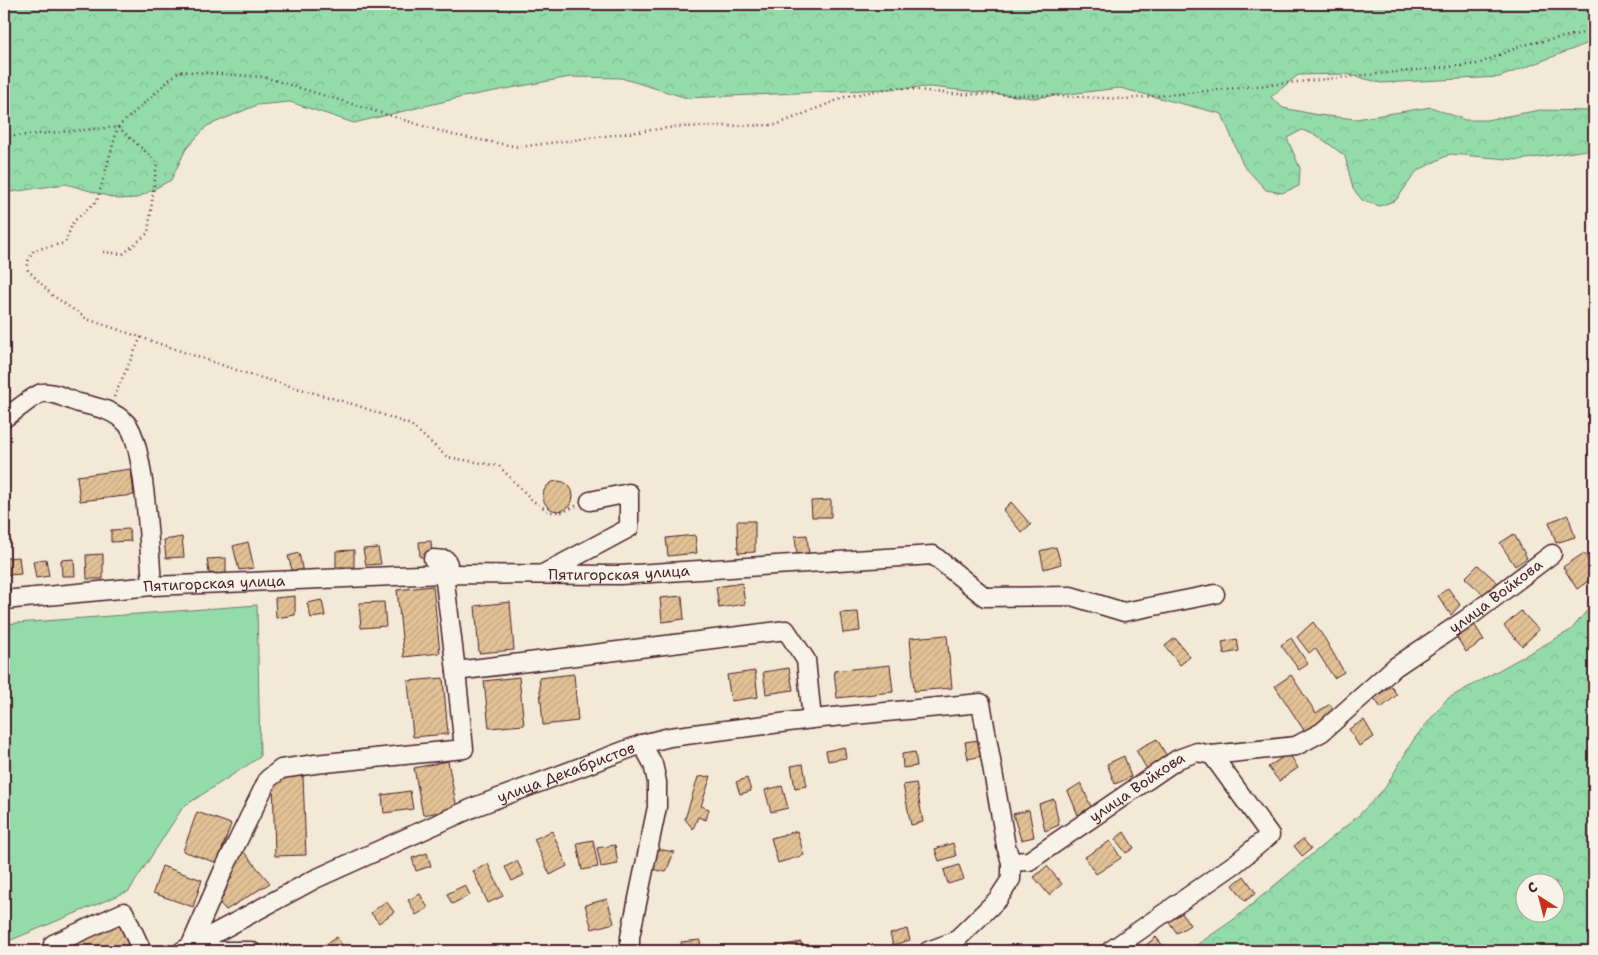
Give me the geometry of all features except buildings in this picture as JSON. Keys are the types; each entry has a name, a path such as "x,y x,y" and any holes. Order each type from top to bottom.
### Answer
{"street":[{"path":"4,418 41,393 52,394 70,401 108,410 128,425 136,447 142,475 152,586"},
{"path":"541,575 629,528 629,493 590,501"},
{"name":"улица Войкова","path":"1011,862 1029,861 1178,758 1197,752 1212,755 1296,746 1322,732 1395,667 1465,620 1552,554"},
{"name":"Пятигорская улица","path":"4,600 152,586 446,574 620,575 933,555 984,597 1071,596 1124,612 1214,594"},
{"path":"186,949 268,779 282,769 464,749 446,574 448,564 446,560 433,559"},
{"path":"456,671 786,630 806,660 812,719"},
{"name":"улица Декабристов","path":"186,949 209,947 315,879 477,806 642,744 670,737 812,719 981,703 1006,846 1011,862"},
{"path":"630,951 630,937 656,807 657,782 653,764 642,744"},
{"path":"1110,951 1236,863 1270,835 1212,755"},
{"path":"928,951 955,940 998,899 1011,879 1011,862"},
{"path":"56,951 53,944 124,912 142,951"},
{"path":"209,947 251,951"}],"path":[{"path":"590,501 563,512 550,512 533,501 499,466 448,457 411,425 356,405 248,374 87,319 52,295 28,270 27,263 34,250 65,243 73,222 97,201 118,127 179,71 264,77 453,135 519,147 674,127 776,126 845,97 895,87 951,94 1126,99 1478,64 1523,45 1594,31"},
{"path":"4,137 118,127 156,162 148,233 123,254 103,252"},
{"path":"108,410 141,337"}],"green space":[{"path":"4,4 1594,4 1594,41 1500,77 1381,83 1347,74 1298,75 1271,97 1283,108 1318,115 1356,119 1431,107 1465,120 1486,120 1540,110 1594,111 1594,151 1587,150 1519,160 1450,154 1417,171 1396,200 1380,206 1363,201 1353,189 1345,156 1318,136 1302,130 1287,138 1300,168 1299,186 1282,193 1266,190 1243,165 1222,114 1120,88 1034,98 930,87 687,98 621,78 570,77 463,97 354,123 290,102 257,105 207,126 186,149 171,180 137,198 118,199 66,184 4,193"},
{"path":"1594,602 1594,951 1188,951 1233,920 1358,816 1385,788 1414,739 1447,699 1571,630"},
{"path":"257,605 260,757 183,807 129,891 4,943 4,624"}]}
